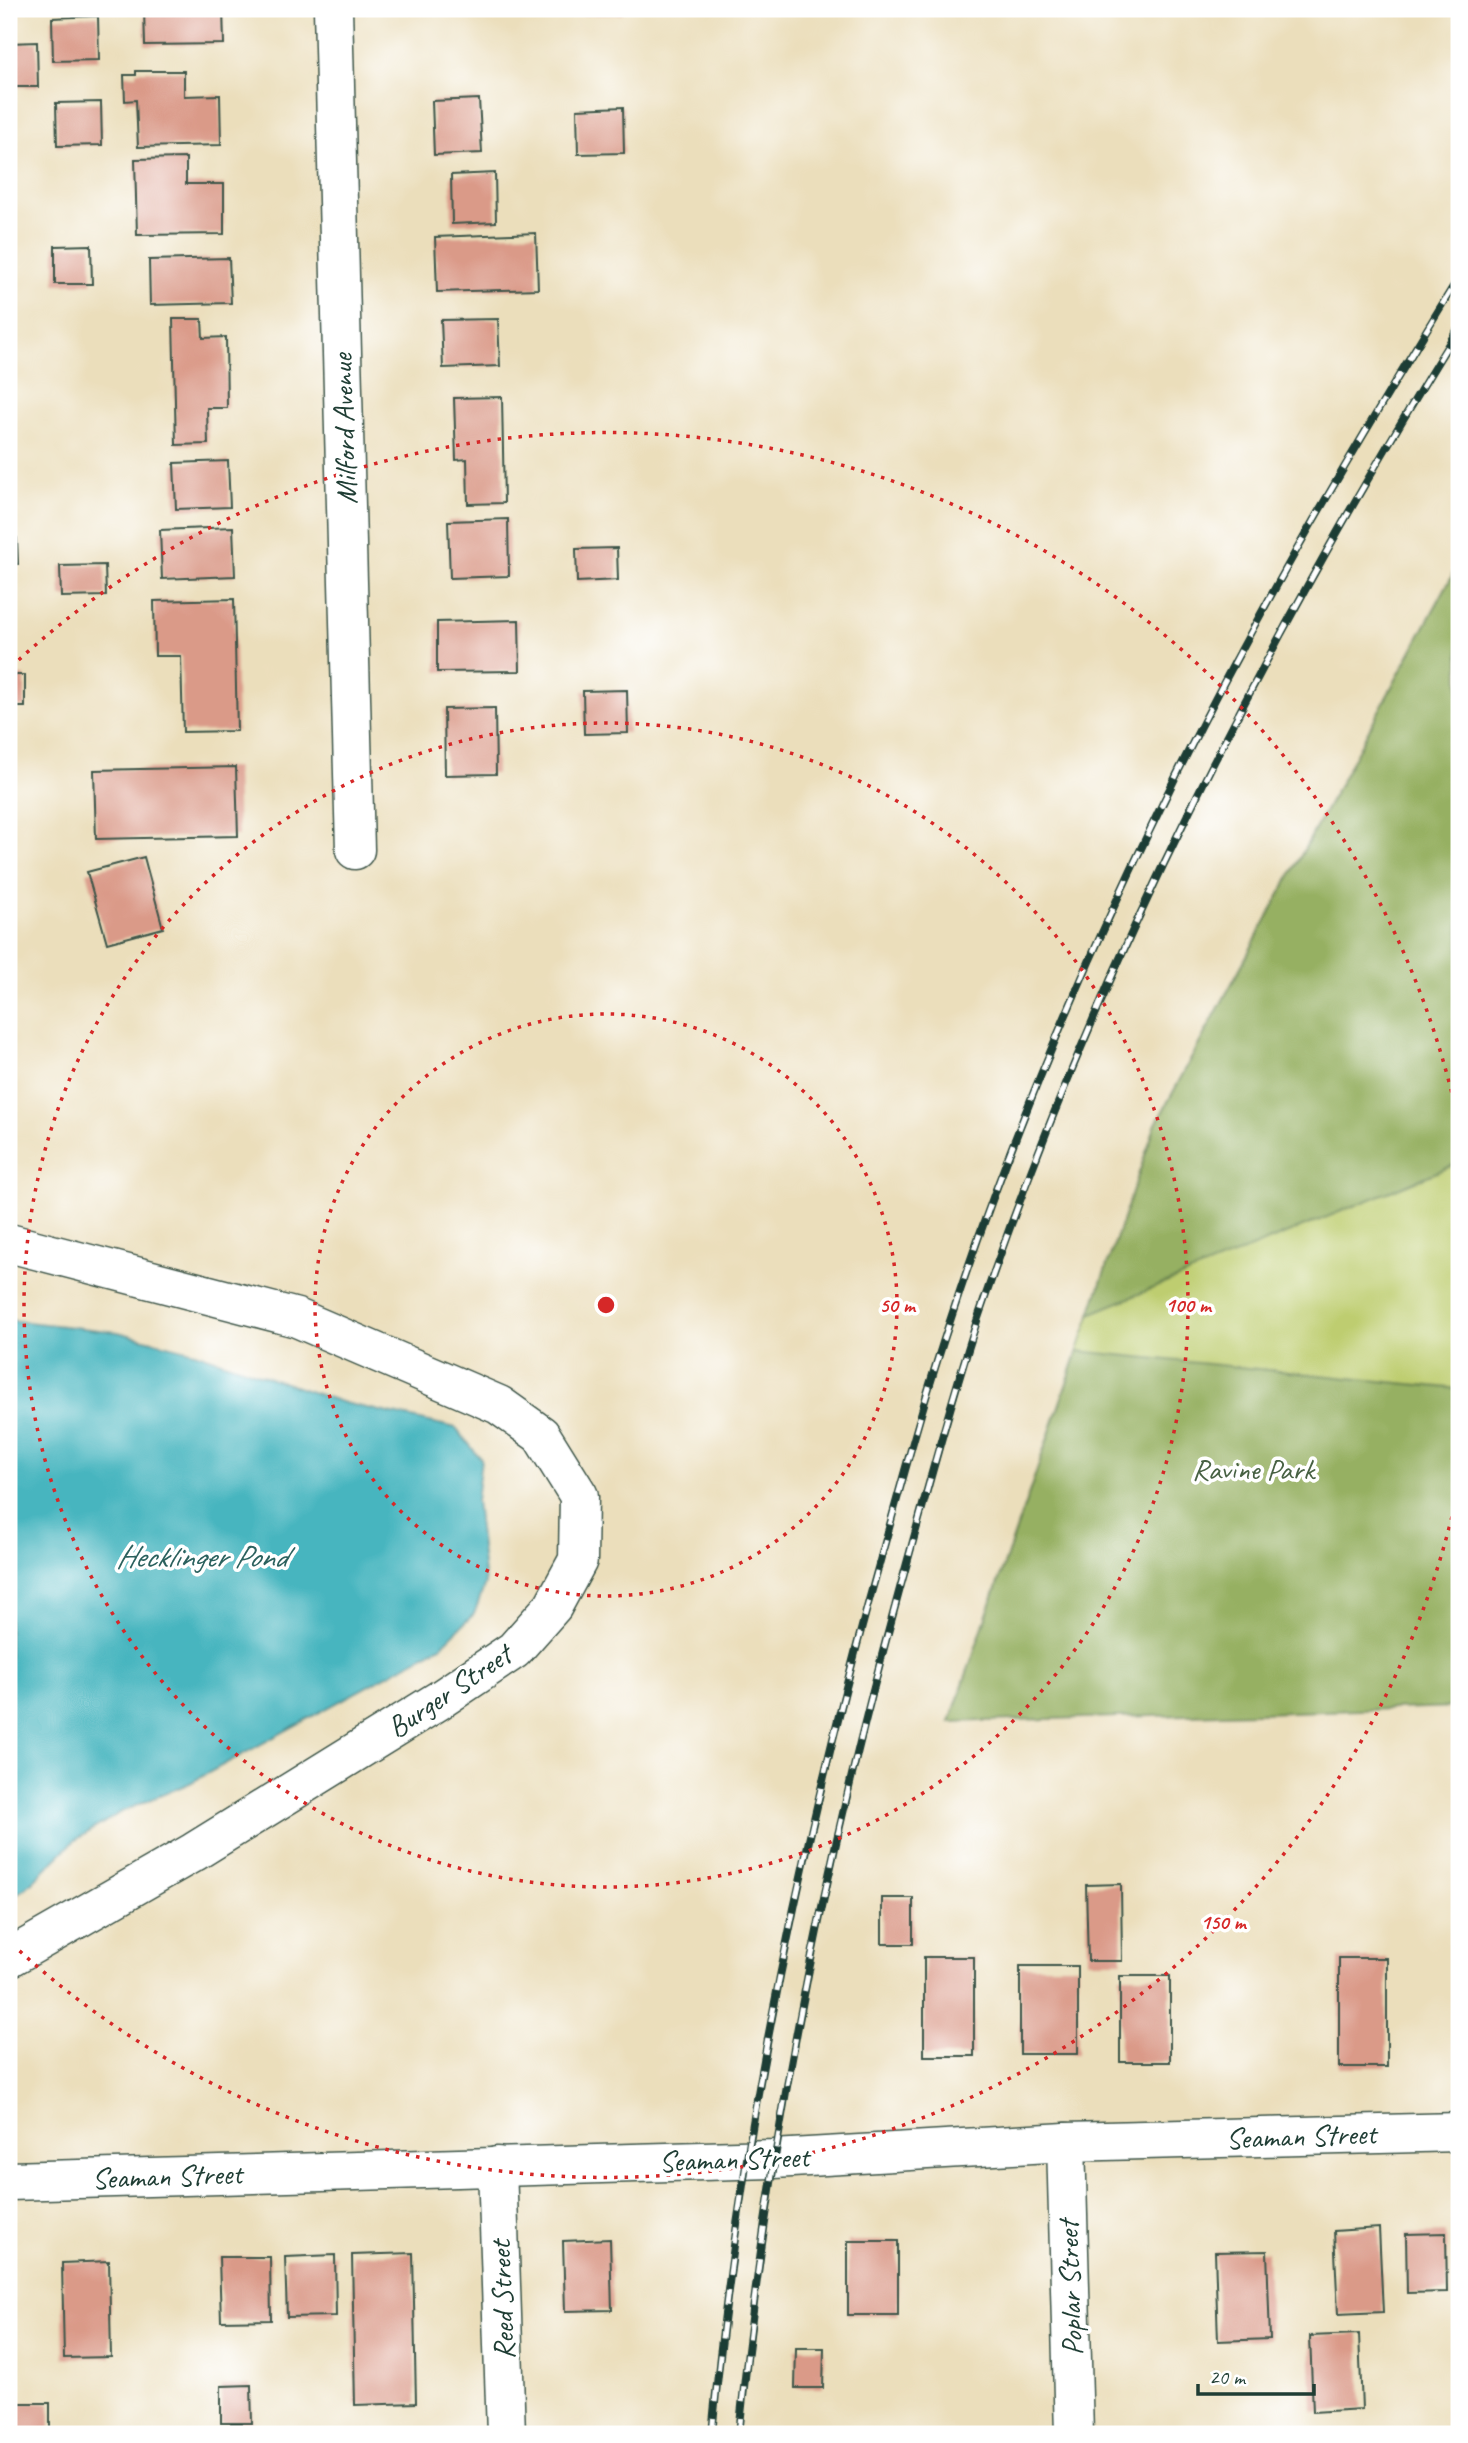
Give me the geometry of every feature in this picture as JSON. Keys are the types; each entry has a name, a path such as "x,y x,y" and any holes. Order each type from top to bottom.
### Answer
{"street":[{"name":"Milford Avenue","path":"333,9 355,850"},
{"name":"Burger Street","path":"9,1243 297,1318 499,1405 541,1435 579,1496 578,1560 553,1605 514,1650 438,1701 194,1852 9,1958"},
{"name":"Seaman Street","path":"9,2180 774,2158 1066,2142 1459,2132"},
{"name":"Poplar Street","path":"1066,2142 1074,2434"},
{"name":"Reed Street","path":"497,2166 506,2434"}],"path":[{"path":"1406,2434 1457,2433 1459,2427"}],"green space":[{"name":"Ravine Park","path":"1459,563 1459,1648 950,1722 1156,1124"},
{"path":"1459,563 1459,1163 1090,1314 1156,1124"},
{"path":"1078,1351 1459,1389 1459,1707 950,1722"}],"water":[{"name":"Hecklinger Pond","path":"9,1320 118,1332 195,1352 344,1403 456,1428 481,1459 476,1501 485,1584 474,1614 441,1646 190,1783 121,1812 74,1841 26,1888 9,1898"}],"building":[{"path":"144,9 223,9 224,44 145,45"},
{"path":"534,9 623,9 623,14 534,16"},
{"path":"98,16 99,60 53,61 52,18"},
{"path":"37,42 38,87 9,87 9,43"},
{"path":"136,71 184,71 184,96 220,95 221,145 138,147 136,100 125,101 124,75 136,75"},
{"path":"479,99 482,153 434,155 432,101"},
{"path":"101,102 102,145 57,146 56,103"},
{"path":"623,107 624,153 578,154 577,109"},
{"path":"186,158 186,184 224,184 224,234 137,235 135,159"},
{"path":"495,173 496,222 452,224 451,175"},
{"path":"536,233 538,289 437,292 435,237"},
{"path":"91,245 92,284 55,284 55,246"},
{"path":"229,258 231,303 150,305 149,260"},
{"path":"173,319 202,319 203,338 226,337 227,408 207,408 208,444 176,445"},
{"path":"498,319 500,366 443,368 441,320"},
{"path":"502,397 504,503 468,504 467,459 456,460 454,398"},
{"path":"228,461 230,507 176,509 174,463"},
{"path":"508,519 509,576 450,578 448,521"},
{"path":"233,527 235,576 162,579 160,530"},
{"path":"9,538 17,538 18,564 9,564"},
{"path":"617,548 618,580 577,582 576,549"},
{"path":"105,565 106,596 61,597 60,566"},
{"path":"234,599 237,731 183,732 181,656 155,656 154,601"},
{"path":"519,620 520,671 437,672 437,622"},
{"path":"9,675 25,675 25,707 9,707"},
{"path":"627,690 628,733 584,734 583,691"},
{"path":"495,708 496,774 445,775 444,709"},
{"path":"236,767 238,836 96,839 94,770"},
{"path":"144,857 163,928 107,943 87,872"},
{"path":"1121,1884 1122,1961 1088,1961 1086,1885"},
{"path":"882,1898 913,1898 913,1944 882,1944"},
{"path":"924,1957 974,1957 974,2056 924,2056"},
{"path":"1339,1958 1387,1958 1387,2067 1339,2067"},
{"path":"1020,1966 1078,1966 1078,2054 1020,2054"},
{"path":"1120,1976 1170,1976 1170,2062 1120,2062"},
{"path":"1379,2228 1383,2312 1338,2314 1334,2231"},
{"path":"1446,2233 1447,2292 1407,2293 1406,2234"},
{"path":"610,2239 612,2310 565,2311 563,2241"},
{"path":"848,2241 898,2241 898,2315 848,2315"},
{"path":"1267,2251 1270,2339 1218,2341 1215,2252"},
{"path":"413,2253 416,2403 355,2405 352,2255"},
{"path":"335,2255 336,2316 287,2317 285,2257"},
{"path":"219,2257 270,2257 271,2320 221,2321"},
{"path":"109,2261 111,2357 64,2358 62,2263"},
{"path":"1359,2334 1362,2409 1313,2412 1310,2336"},
{"path":"796,2348 824,2348 823,2388 795,2388"},
{"path":"251,2385 252,2423 221,2423 221,2386"},
{"path":"9,2403 50,2403 50,2434 9,2434"}],"railway":[{"path":"712,2434 723,2329 753,2120 793,1912 868,1604 929,1387 976,1245 1028,1107 1085,971 1179,770 1244,644 1313,520 1459,277"},
{"path":"739,2434 765,2221 822,1905 871,1696 936,1456 977,1321 1075,1062 1130,935 1190,810 1319,565 1459,327"}]}
